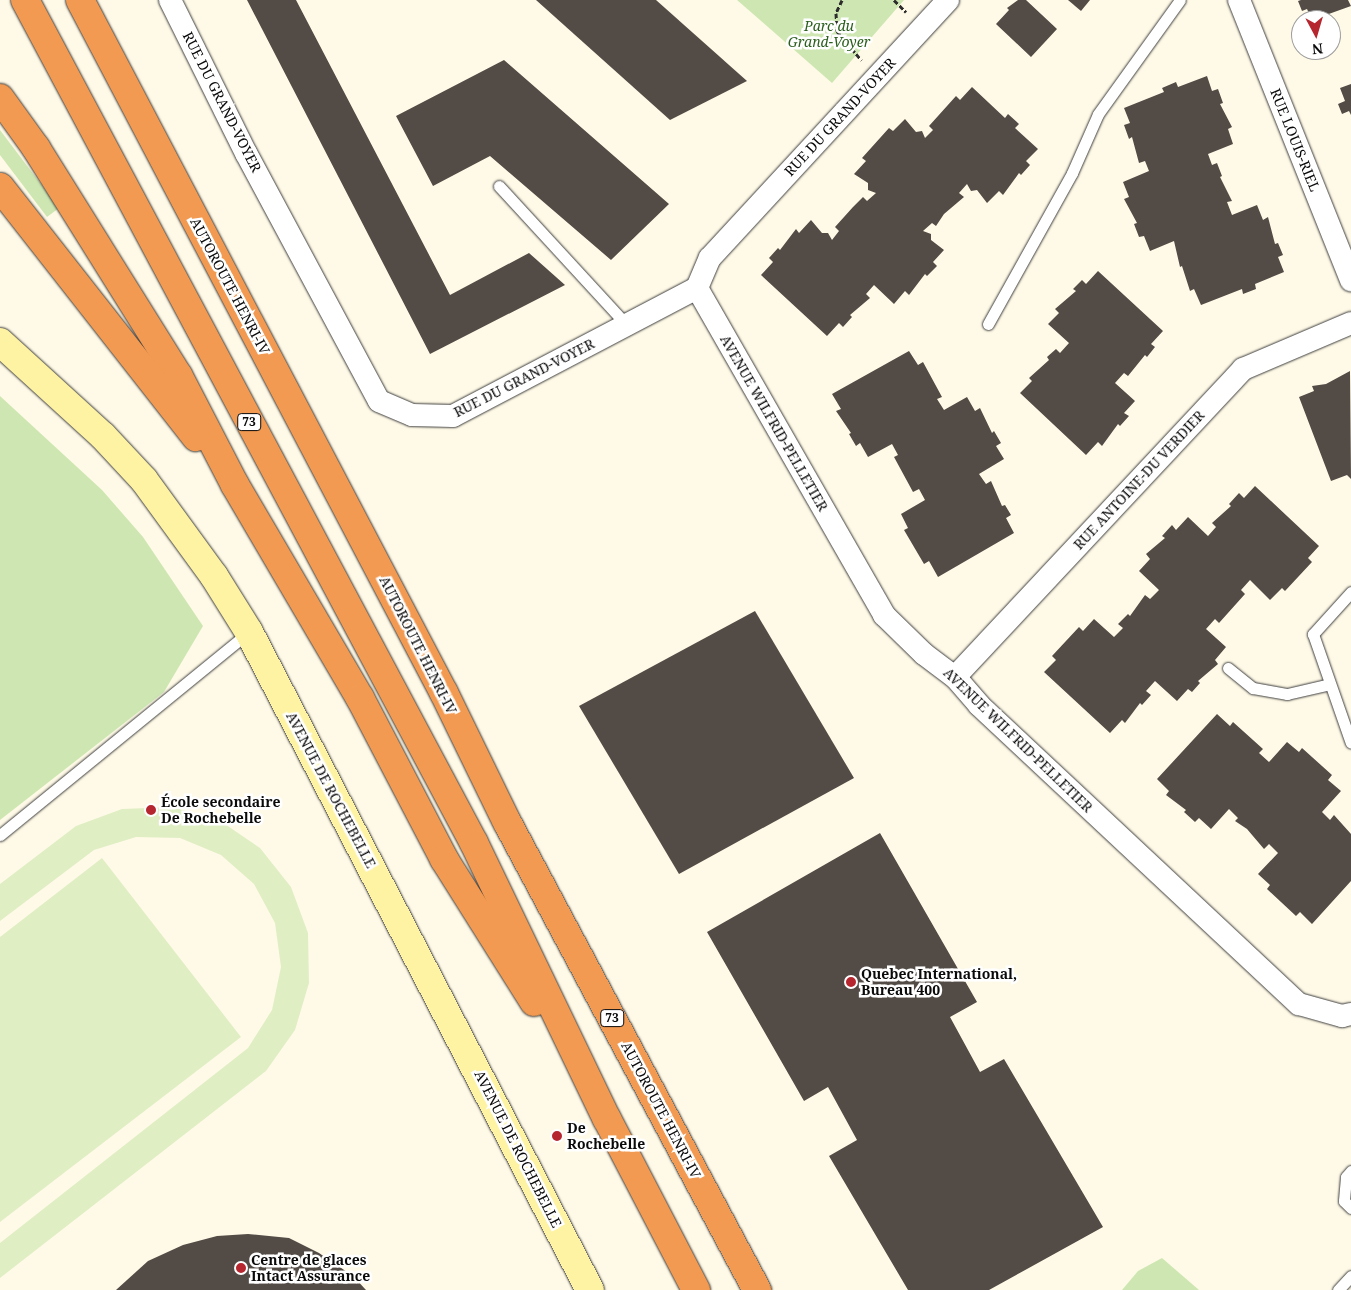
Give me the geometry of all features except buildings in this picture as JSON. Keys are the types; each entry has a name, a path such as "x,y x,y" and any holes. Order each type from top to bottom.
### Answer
{"highway":[{"name":"73","path":"25,0 474,843 607,1119 696,1290"},
{"name":"AUTOROUTE HENRI-IV","path":"80,0 444,694 508,822 757,1290"},
{"path":"0,98 36,148 178,376 235,485 360,698 444,859 607,1119"},
{"path":"0,187 235,485"}],"street":[{"name":"RUE DU GRAND-VOYER","path":"170,0 246,153 379,401 412,416 453,416 697,288 710,258 948,0"},
{"name":"RUE LOUIS-RIEL","path":"1239,0 1351,280"},
{"name":"AVENUE WILFRID-PELLETIER","path":"697,288 884,615 924,654 955,677 979,705 1299,1004 1342,1016 1351,1014"},
{"name":"RUE ANTOINE-DU VERDIER","path":"955,677 1243,369 1351,323"},
{"name":"AVENUE DE ROCHEBELLE","path":"0,342 103,436 144,480 214,576 249,632 590,1290"}],"lane":[{"path":"988,324 1072,173 1098,114 1180,0"},
{"path":"499,186 627,325"},
{"path":"1351,592 1313,634 1351,743"},
{"path":"0,835 249,632"},
{"path":"1228,668 1252,688 1287,694 1330,684"},
{"path":"1351,1171 1346,1177 1344,1201 1351,1208"},
{"path":"1338,1290 1351,1276"}],"path":[{"path":"842,0 836,13 837,31 877,76"}],"green space":[{"name":"Parc du Grand-Voyer","path":"737,0 904,0 832,83"},
{"path":"0,130 59,208 47,217 0,155"},
{"path":"0,396 102,490 143,537 203,626 164,692 0,820"},
{"path":"172,807 219,820 260,848 291,887 308,933 309,983 295,1030 266,1071 0,1278 0,1243 248,1048 272,1010 281,967 275,923 254,884 221,855 180,838 136,837 94,850 0,921 0,884 76,826 122,809"},
{"path":"102,858 241,1037 0,1222 0,937"},
{"path":"1162,1258 1199,1290 1122,1290 1138,1271"}],"place":[{"name":"École secondaire De Rochebelle","path":"151,810"},
{"name":"Quebec International, Bureau 400","path":"851,982"},
{"name":"De Rochebelle","path":"557,1136"},
{"name":"Centre de glaces Intact Assurance","path":"241,1268"}]}
